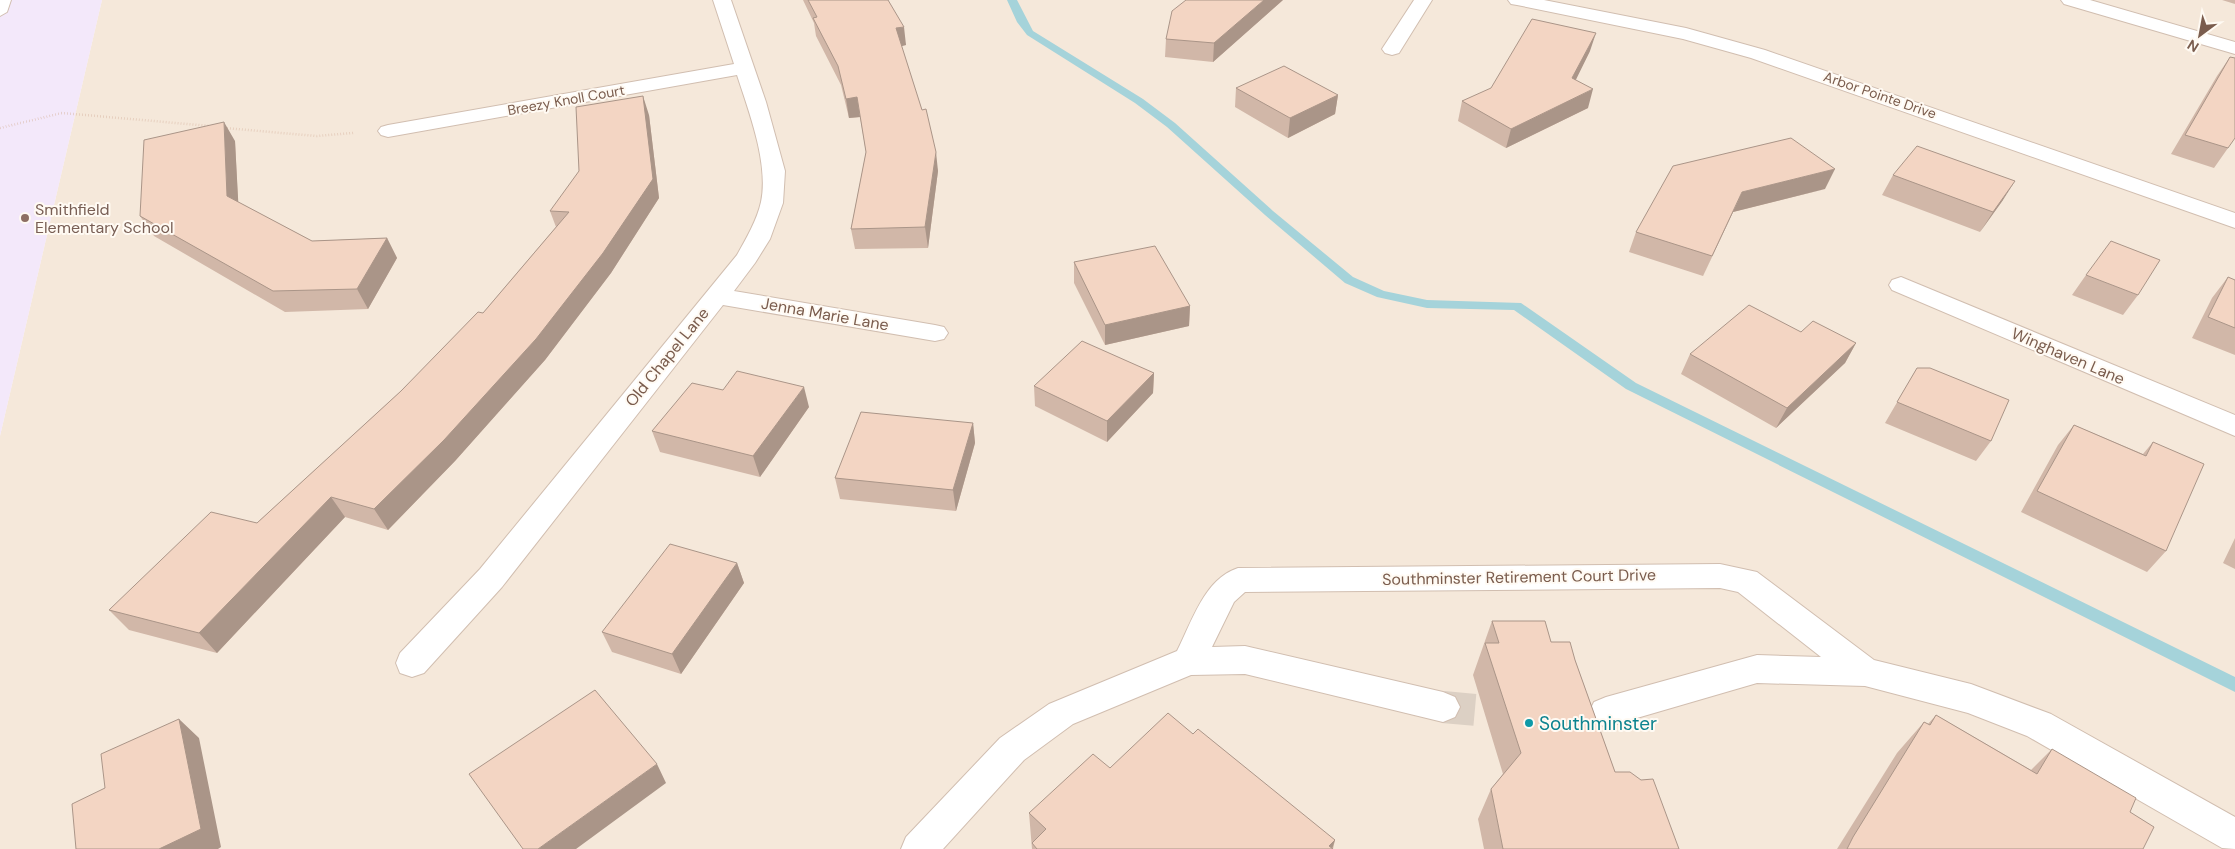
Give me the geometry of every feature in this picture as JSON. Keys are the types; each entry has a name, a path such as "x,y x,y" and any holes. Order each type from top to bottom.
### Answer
{"street":[{"name":"Old Chapel Lane","path":"412,663 491,578 747,258 758,239 772,203 774,171 756,102 722,0"},
{"path":"1392,49 1423,0"},
{"name":"Arbor Pointe Drive","path":"1517,0 1686,34 1758,54 2235,221"},
{"path":"2070,0 2235,48"},
{"name":"Breezy Knoll Court","path":"388,131 744,68"},
{"name":"Winghaven Lane","path":"1901,285 2235,426"},
{"name":"Jenna Marie Lane","path":"716,296 935,333"},
{"name":"Southminster Retirement Court Drive","path":"1189,661 1222,594 1238,580 1720,576 1746,582 1865,672"},
{"path":"919,849 1012,749 1061,714 1189,661 1245,660 1443,707"},
{"name":"Southminster Retirement Court Drive","path":"1606,712 1757,669 1865,672 1971,699 2039,725 2235,836"}],"lane":[{"path":"0,12 4,0"}],"path":[{"path":"0,128 62,113 317,136 388,131"}],"shaded area":[{"name":"Smithfield Elementary School","path":"0,0 102,0 0,436"},
{"path":"102,0 2235,0 2235,849 0,849 0,436"}],"building":[{"path":"808,0 888,0 904,27 896,28 922,110 926,109 936,152 925,227 851,229 866,152 857,97 846,99 838,66 813,18 817,17"},
{"path":"1186,0 1264,0 1214,43 1166,39 1172,11"},
{"path":"1532,19 1596,33 1572,78 1593,89 1511,129 1462,101 1491,88"},
{"path":"2230,57 2235,58 2235,138 2228,148 2185,135"},
{"path":"1284,66 1338,95 1290,118 1236,88"},
{"path":"643,96 653,179 603,253 536,339 444,440 374,509 331,497 199,633 109,610 211,512 257,523 401,391 478,312 483,313 569,212 550,211 579,171 576,107"},
{"path":"224,122 227,196 312,241 387,238 357,289 273,291 140,216 144,140"},
{"path":"1791,138 1835,169 1742,192 1712,256 1636,232 1673,166"},
{"path":"1917,146 2015,181 1993,212 1893,175"},
{"path":"2111,241 2160,260 2138,295 2086,275"},
{"path":"1155,246 1190,306 1105,325 1074,262"},
{"path":"2228,277 2235,280 2235,328 2208,317"},
{"path":"1749,305 1801,332 1813,321 1856,343 1787,408 1690,354"},
{"path":"1082,341 1154,373 1107,421 1034,386"},
{"path":"1917,368 1930,368 2009,400 1991,441 1897,402"},
{"path":"737,371 804,387 753,456 652,431 692,383 723,390"},
{"path":"861,412 973,423 953,490 835,478"},
{"path":"2074,425 2146,456 2153,442 2204,464 2166,551 2037,491"},
{"path":"670,544 737,563 672,654 602,632"},
{"path":"1492,621 1545,621 1551,642 1570,642 1615,772 1630,772 1641,780 1653,779 1679,849 1503,849 1491,789 1521,753 1485,643 1499,643"},
{"path":"595,690 657,764 538,849 523,849 469,774"},
{"path":"1168,713 1193,734 1198,729 1335,840 1329,846 1333,849 1037,849 1032,843 1046,829 1029,813 1093,754 1110,768"},
{"path":"1936,715 2037,774 2052,749 2136,798 2130,812 2154,827 2143,849 1847,849 1924,722 1930,725"},
{"path":"179,719 201,829 159,849 76,849 72,804 105,788 101,754"}],"waterway":[{"path":"1012,0 1022,22 1030,33 1139,101 1171,125 1269,213 1349,280 1381,294 1427,304 1517,306 1631,386 2235,685"}],"tunnel":[{"path":"1443,707 1521,714"}],"place":[{"name":"Smithfield Elementary School","path":"25,218"},
{"name":"Southminster","path":"1529,723"}]}
